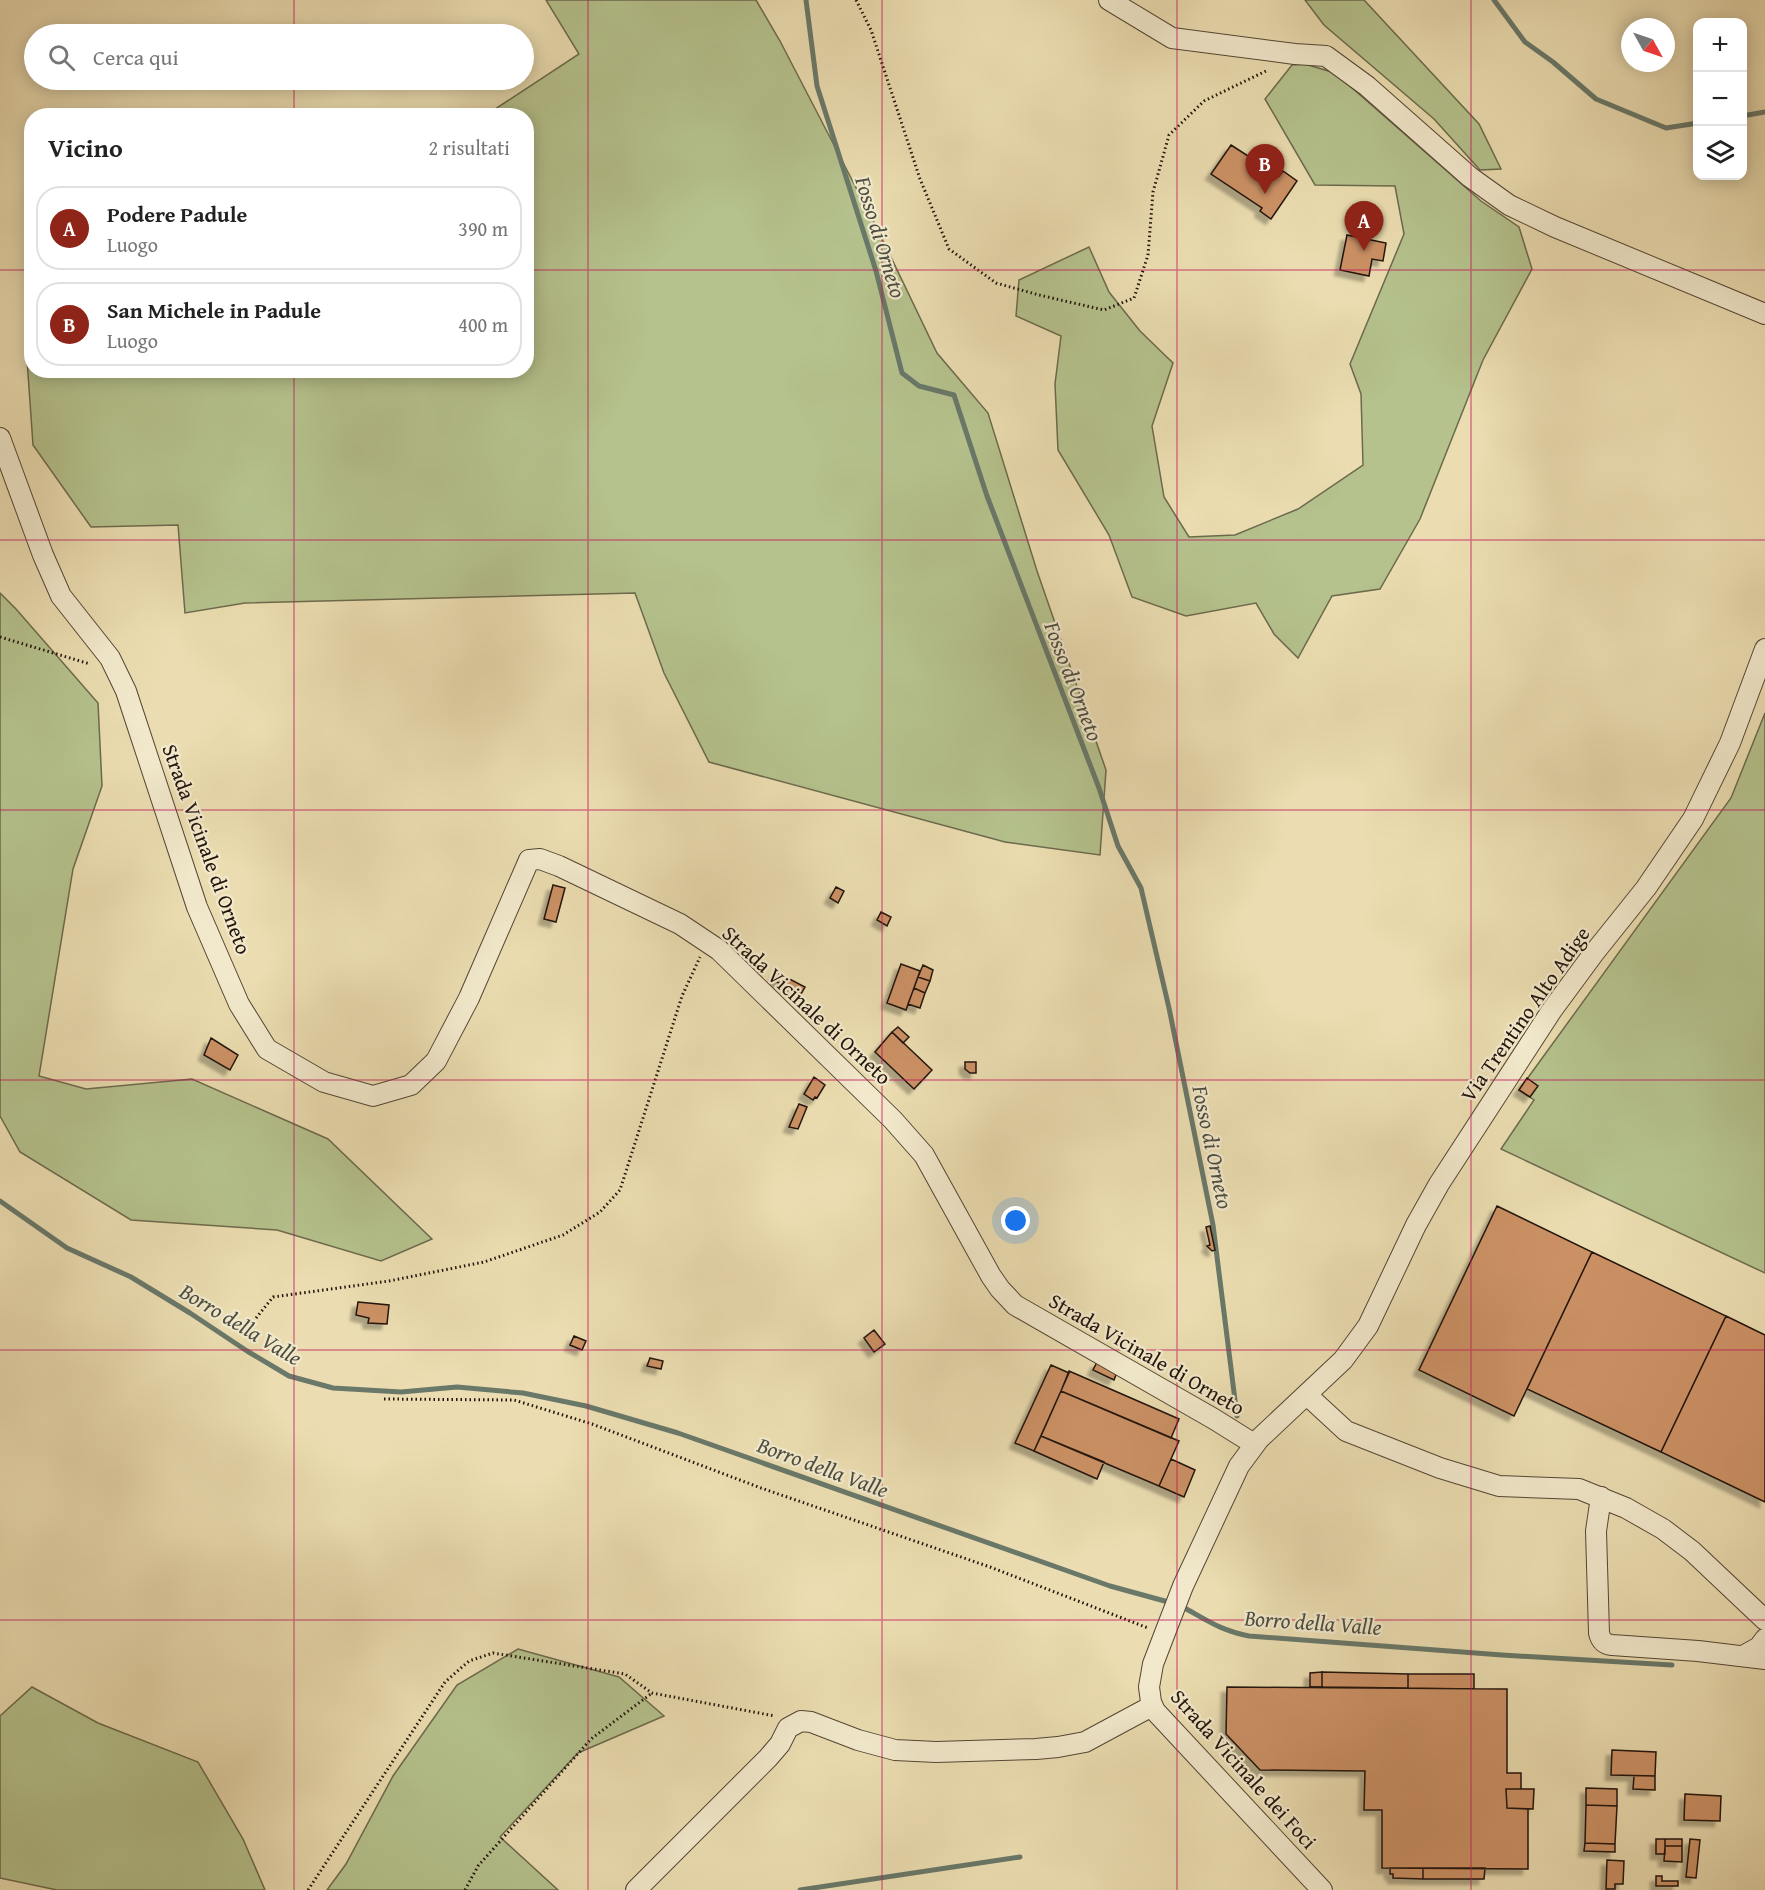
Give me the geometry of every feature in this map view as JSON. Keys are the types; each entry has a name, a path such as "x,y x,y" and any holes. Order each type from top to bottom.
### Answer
{"street":[{"path":"1109,0 1172,38 1326,56 1367,86 1470,177 1509,205 1555,227 1765,314"},
{"name":"Strada Vicinale di Orneto","path":"0,438 43,555 61,596 111,658 126,691 197,907 239,1004 267,1049 324,1082 373,1096 411,1086 436,1061 469,998 530,860 540,859 559,866 680,924 719,950 893,1120 924,1155 991,1276 1015,1305 1254,1444"},
{"name":"Via Trentino Alto Adige","path":"1254,1444 1343,1360 1364,1332 1379,1306 1416,1225 1439,1184 1560,999 1646,888 1684,834 1727,751 1765,649"},
{"path":"1307,1395 1351,1434 1472,1479 1499,1486 1569,1487 1601,1497 1648,1520 1701,1559 1765,1620"},
{"name":"Strada Vicinale dei Foci","path":"1254,1444 1235,1474 1183,1586 1150,1676 1149,1693 1152,1706 1166,1725 1322,1890"},
{"path":"1601,1497 1596,1531 1601,1640 1606,1644 1758,1651"},
{"path":"636,1890 768,1758 780,1744 788,1728 801,1721 811,1722 858,1740 896,1750 936,1752 1058,1748 1085,1742 1152,1706"}],"path":[{"path":"856,0 870,30 920,179 949,249 996,283 1104,310 1134,298 1148,255 1153,192 1169,135 1204,101 1295,54"},
{"path":"0,637 118,673"},
{"path":"256,1318 273,1298 389,1281 484,1262 563,1235 600,1212 620,1190 682,996 707,942"},
{"path":"384,1400 514,1400 559,1413 761,1488 990,1567 1164,1634"},
{"path":"308,1890 445,1682 469,1661 493,1653 625,1674 652,1693 801,1721"},
{"path":"465,1890 478,1866 591,1739 652,1693"}],"green space":[{"path":"546,0 756,0 780,41 877,228 937,353 988,413 1037,571 1106,770 1100,855 1005,842 709,762 664,673 635,593 245,603 185,613 178,525 91,527 33,445 28,378 534,378 534,108 497,108 524,90 534,90 534,84 579,54"},
{"path":"1305,0 1364,0 1479,124 1501,169 1480,170 1434,119 1324,25"},
{"path":"1305,64 1335,73 1481,201 1519,227 1532,269 1483,360 1420,519 1380,589 1332,596 1298,658 1274,634 1256,603 1186,616 1132,597 1109,535 1058,450 1055,384 1061,336 1016,316 1019,280 1089,247 1109,292 1140,331 1173,363 1152,426 1164,497 1189,537 1235,535 1298,509 1363,465 1361,394 1350,364 1404,234 1395,186 1315,185 1265,99 1292,65"},
{"path":"0,593 98,703 102,786 73,869 39,1076 86,1089 192,1079 328,1139 432,1239 381,1261 277,1230 131,1220 20,1152 0,1116"},
{"path":"1765,713 1765,1273 1501,1149 1534,1100 1519,1090 1731,798"},
{"path":"518,1649 619,1677 664,1716 578,1753 500,1837 558,1890 327,1890 346,1864 393,1776 457,1685"},
{"path":"32,1687 98,1723 198,1762 243,1839 265,1890 57,1890 0,1878 0,1716"}],"building":[{"path":"1231,145 1279,176 1283,171 1297,181 1271,219 1260,211 1262,208 1211,174"},
{"path":"1347,235 1386,243 1383,261 1372,259 1369,276 1340,270"},
{"path":"553,885 565,888 556,922 544,919"},
{"path":"836,887 844,891 838,903 830,898"},
{"path":"881,912 891,917 887,926 877,920"},
{"path":"901,964 920,971 906,1010 887,1003"},
{"path":"923,965 933,970 930,981 918,977"},
{"path":"776,972 805,987 801,994 773,980"},
{"path":"918,977 930,981 925,993 914,988"},
{"path":"914,988 925,993 920,1008 908,1004"},
{"path":"898,1027 909,1037 903,1043 892,1032"},
{"path":"892,1032 932,1070 914,1089 875,1052"},
{"path":"211,1038 238,1055 230,1070 204,1055"},
{"path":"965,1062 976,1062 976,1073 970,1073 965,1069"},
{"path":"814,1077 825,1085 817,1098 813,1100 804,1094"},
{"path":"1527,1078 1538,1086 1530,1097 1519,1090"},
{"path":"799,1104 807,1107 798,1129 789,1127"},
{"path":"1497,1206 1592,1252 1514,1416 1419,1370"},
{"path":"1210,1226 1215,1250 1212,1251 1207,1246 1210,1245 1206,1227"},
{"path":"1592,1252 1726,1316 1661,1452 1527,1389"},
{"path":"358,1302 389,1305 387,1324 368,1323 369,1318 356,1315"},
{"path":"1726,1316 1765,1335 1765,1502 1661,1452"},
{"path":"874,1330 885,1344 874,1352 864,1338"},
{"path":"574,1336 586,1341 582,1350 570,1345"},
{"path":"650,1358 663,1361 661,1369 647,1366"},
{"path":"1097,1362 1117,1372 1114,1380 1093,1370"},
{"path":"1051,1365 1069,1373 1034,1451 1015,1443"},
{"path":"1069,1371 1179,1419 1171,1438 1061,1391"},
{"path":"1061,1391 1179,1441 1159,1486 1041,1436"},
{"path":"1041,1436 1104,1462 1097,1479 1034,1451"},
{"path":"1171,1459 1195,1470 1184,1497 1159,1486"},
{"path":"1322,1672 1322,1687 1310,1687 1310,1673"},
{"path":"1322,1672 1408,1674 1408,1688 1322,1687"},
{"path":"1408,1674 1474,1674 1474,1689 1408,1688"},
{"path":"1227,1687 1507,1689 1507,1773 1521,1773 1521,1789 1506,1789 1507,1808 1528,1809 1528,1869 1382,1868 1382,1810 1364,1810 1365,1771 1260,1770 1226,1734"},
{"path":"1612,1750 1656,1752 1655,1776 1611,1775"},
{"path":"1634,1776 1655,1776 1655,1790 1633,1789"},
{"path":"1586,1788 1617,1789 1617,1806 1586,1805"},
{"path":"1506,1789 1534,1789 1533,1809 1507,1808"},
{"path":"1685,1794 1721,1796 1720,1821 1684,1820"},
{"path":"1586,1805 1617,1806 1615,1844 1585,1843"},
{"path":"1656,1839 1665,1839 1665,1854 1656,1854"},
{"path":"1665,1839 1682,1839 1682,1846 1665,1846"},
{"path":"1690,1839 1700,1840 1696,1878 1686,1877"},
{"path":"1585,1843 1615,1844 1615,1852 1584,1851"},
{"path":"1665,1846 1682,1846 1682,1862 1664,1861"},
{"path":"1607,1860 1624,1861 1623,1884 1615,1884 1615,1889 1606,1889"},
{"path":"1390,1868 1423,1868 1423,1879 1393,1878"},
{"path":"1423,1868 1485,1868 1484,1879 1423,1879"},
{"path":"1656,1876 1662,1876 1662,1881 1678,1881 1678,1886 1656,1886"}],"waterway":[{"name":"Fosso di Orneto","path":"806,0 817,86 876,271 902,373 919,386 954,395 987,496 1099,788 1118,846 1141,888 1169,1008 1213,1225 1237,1416"},
{"path":"1494,0 1525,42 1553,62 1596,99 1666,128 1693,124"},
{"path":"1747,115 1765,112"},
{"name":"Borro della Valle","path":"0,1201 67,1248 131,1277 289,1376 333,1388 401,1392 457,1387 523,1393 586,1406 678,1433 1110,1586 1172,1603"},
{"name":"Borro della Valle","path":"1181,1606 1221,1628 1249,1636 1672,1665"},
{"path":"800,1890 1020,1857"}],"place":[{"name":"San Michele in Padule","path":"1265,194"},
{"name":"Podere Padule","path":"1364,251"}]}
